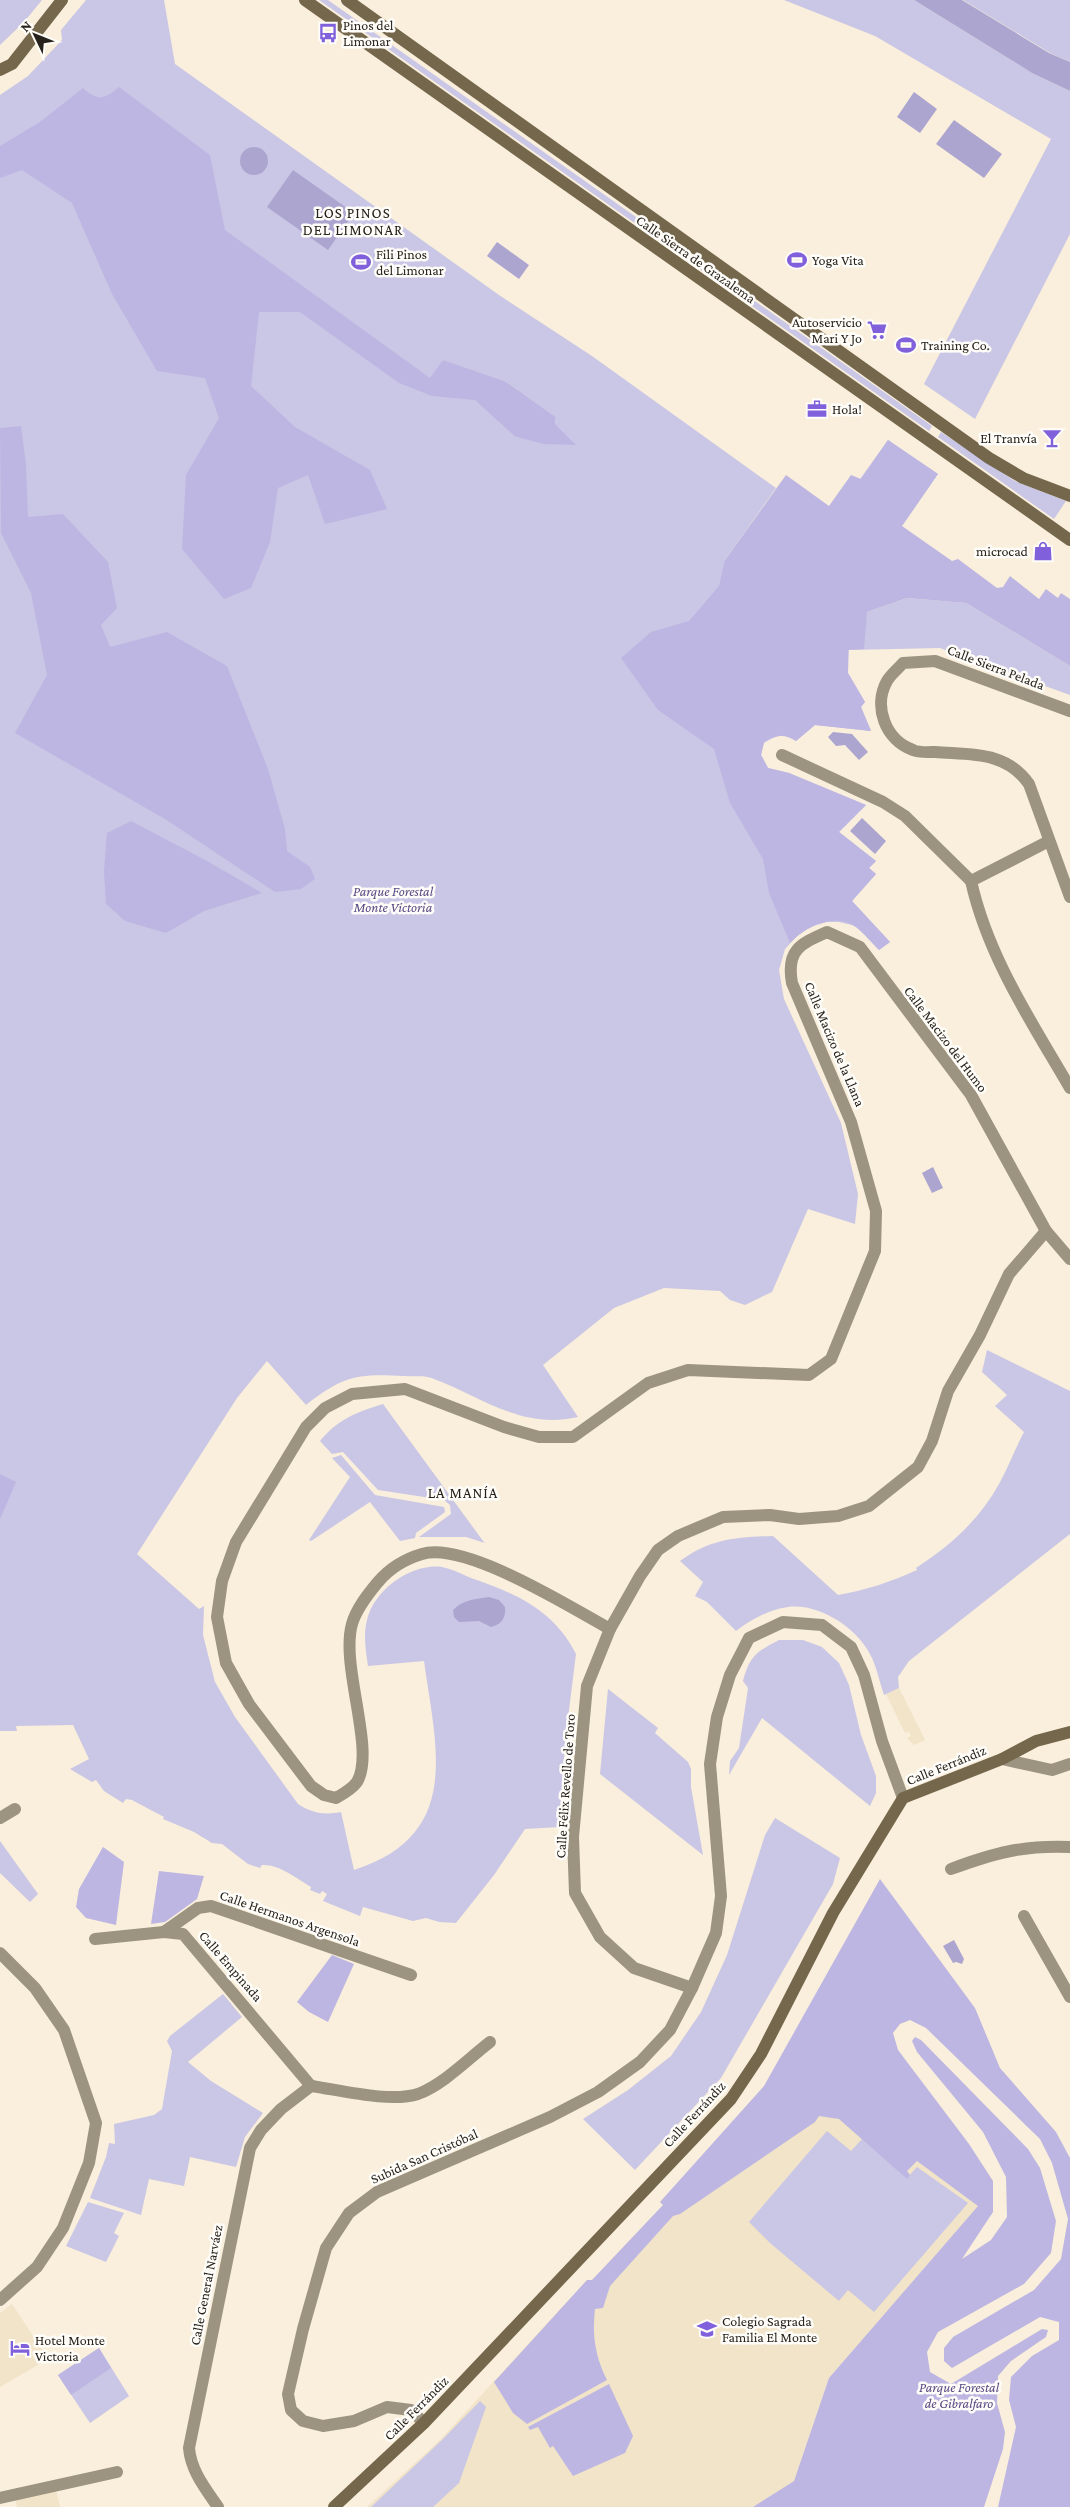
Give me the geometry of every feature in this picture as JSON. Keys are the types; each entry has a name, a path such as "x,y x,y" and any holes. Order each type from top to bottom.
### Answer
{"street":[{"path":"0,70 12,64 62,0"},
{"name":"Calle Sierra de Grazalema","path":"305,0 1070,540"},
{"name":"Calle Sierra de Grazalema","path":"347,0 989,458 1023,478 1070,496"},
{"name":"Calle Sierra Pelada","path":"1049,841 1029,784 1020,770 989,756 913,751 889,734 880,705 887,681 903,663 935,661 1070,711"},
{"path":"782,755 883,802 906,816 971,881 976,903 1004,975 1070,1088"},
{"path":"971,881 1049,841 1070,897"},
{"name":"Calle Macizo de la Llana","path":"610,1629 504,1572 460,1555 423,1554 387,1570 366,1596 352,1624 350,1655 363,1757 356,1782 336,1798 324,1795 311,1786 249,1704 226,1663 217,1617 222,1581 236,1542 306,1427 325,1408 352,1394 404,1389 513,1430 539,1437 573,1437 648,1383 688,1370 809,1375 831,1359 874,1251 876,1210 862,1156 842,1098 792,983 789,967 800,944 827,932"},
{"name":"Calle Macizo del Humo","path":"827,932 860,947 971,1095 1046,1231 1070,1259"},
{"name":"Calle Félix Revello de Toro","path":"692,1988 634,1968 600,1937 575,1893 573,1837 587,1686 610,1629 640,1576 658,1550 678,1536 723,1517 770,1515 799,1520 838,1516 869,1506 918,1467 932,1441 948,1391 980,1335 1009,1274 1046,1231"},
{"path":"692,1988 716,1933 721,1896 710,1764 717,1716 730,1675 749,1638 783,1622 822,1624 851,1647 864,1675 882,1741 903,1798"},
{"name":"Calle Ferrándiz","path":"334,2507 424,2423 731,2099 761,2054 833,1913 903,1798 1002,1759 1036,1741 1070,1732"},
{"path":"1002,1759 1052,1770 1070,1764"},
{"path":"0,1818 14,1809"},
{"path":"951,1869 995,1853 1041,1846 1070,1848"},
{"name":"Calle Hermanos Argensola","path":"164,1932 198,1908 211,1906 411,1974"},
{"path":"1024,1916 1070,1997"},
{"name":"Calle Empinada","path":"95,1939 164,1932 183,1934 311,2086"},
{"path":"0,1953 35,1988 64,2030 96,2123 89,2163 63,2228 37,2267 0,2300"},
{"name":"Subida San Cristóbal","path":"424,2423 411,2410 387,2407 354,2421 323,2426 303,2421 291,2410 288,2394 303,2329 326,2248 348,2212 377,2192 550,2118 598,2092 640,2062 670,2030 692,1988"},
{"path":"311,2086 394,2097 417,2094 434,2086 490,2042"},
{"name":"Calle General Narváez","path":"218,2507 196,2474 190,2461 189,2448 250,2148 261,2130 281,2110 311,2086"},
{"path":"0,2498 117,2472"}],"shaded area":[{"path":"914,0 962,0 1049,53 1070,62 1070,91 1032,73"},
{"path":"914,92 937,109 920,133 897,117"},
{"path":"954,120 1002,154 984,178 936,144"},
{"path":"254,147 264,151 268,161 264,171 254,175 244,171 240,161 244,151"},
{"path":"293,170 354,213 328,250 267,207"},
{"path":"497,242 529,265 519,279 487,256"},
{"path":"833,732 852,734 868,752 859,760 845,745 836,746 828,737"},
{"path":"862,818 886,841 875,854 850,831"},
{"path":"933,1167 943,1188 932,1193 922,1173"},
{"path":"489,1597 499,1600 505,1607 504,1617 498,1624 491,1627 479,1621 459,1622 454,1617 453,1610 461,1604 470,1600"},
{"path":"899,1688 925,1740 914,1745 907,1738 911,1736 909,1732 905,1733 886,1694"},
{"path":"954,1940 964,1959 962,1964 953,1963 943,1946"},
{"name":"Colegio Sagrada Familia El Monte","path":"840,2104 981,2203 829,2378 794,2481 753,2507 367,2507 440,2440 587,2280 592,2280 663,2205 660,2202 684,2176 705,2189 784,2105"},
{"name":"Hotel Monte Victoria","path":"12,2304 48,2359 0,2387 0,2313"},
{"path":"56,2490 60,2507 17,2507 15,2499"}],"green space":[{"path":"0,0 42,0 24,22 0,45"},
{"name":"Parque Forestal Monte Victoria","path":"86,0 164,0 175,64 499,295 592,356 776,488 725,560 764,613 888,440 938,474 870,572 867,612 907,598 966,603 1070,666 1070,695 940,648 849,650 848,673 865,702 861,707 871,731 815,725 796,741 780,736 764,743 761,755 768,768 789,773 866,805 839,832 876,861 869,868 876,874 852,901 890,942 879,950 856,926 839,922 827,922 812,926 799,934 785,949 779,970 784,999 841,1123 858,1194 855,1224 808,1209 772,1292 745,1305 730,1300 720,1291 664,1288 614,1308 543,1365 578,1417 558,1420 521,1416 431,1378 420,1376 362,1376 341,1382 306,1405 267,1361 237,1398 137,1554 199,1609 204,1606 203,1635 215,1682 235,1717 298,1804 319,1813 341,1812 354,1870 389,1855 413,1835 427,1811 434,1785 436,1756 424,1661 368,1666 365,1632 371,1609 377,1599 386,1589 406,1574 418,1569 442,1567 518,1597 532,1605 556,1626 576,1654 565,1742 560,1827 525,1829 494,1875 456,1923 439,1922 426,1918 413,1921 363,1907 360,1916 323,1901 327,1894 322,1891 320,1894 310,1890 311,1887 281,1869 268,1865 262,1865 260,1868 248,1864 222,1844 212,1843 194,1832 163,1819 164,1817 132,1800 126,1799 123,1803 104,1791 96,1780 92,1782 70,1769 89,1759 73,1725 16,1726 17,1731 0,1731 0,95 28,76 62,40 61,30","holes":["84,89 94,97 107,97 100,141","442,360 505,381 556,417 555,424 514,436 475,399"]},
{"path":"319,0 328,0 680,248 677,253"},
{"path":"784,0 914,0 1032,73 1070,91 1070,234 975,419 924,384 1051,139 875,36"},
{"path":"963,0 1070,0 1070,62 1050,53"},
{"path":"119,87 210,155 225,230 430,378 443,360 505,381 556,417 555,424 576,445 543,444 514,436 475,400 432,396 399,383 300,312 259,312 251,386 295,427 370,470 387,509 325,524 308,475 278,488 270,542 251,588 224,599 182,549 186,475 219,418 205,378 157,371 112,294 72,203 22,170 0,178 0,146 40,122 83,88 97,97 101,97"},
{"path":"694,258 932,426 929,431 691,263"},
{"path":"21,426 26,464 28,517 63,514 108,562 117,608 101,625 110,647 167,632 227,666 268,769 285,829 287,851 310,867 315,879 301,889 275,892 165,819 15,733 47,675 31,593 1,533 0,428"},
{"path":"941,432 1015,481 1066,501 1054,519 938,437"},
{"path":"888,440 938,474 902,526 952,561 958,559 997,588 1003,587 1010,576 1039,599 1046,589 1058,598 1061,593 1070,599 1070,666 966,603 907,598 867,612 864,649 848,650 848,673 865,702 861,707 871,731 815,725 796,741 780,736 764,742 761,755 768,768 789,773 866,805 839,832 876,861 869,868 876,874 852,901 890,942 879,950 866,936 849,923 831,921 812,927 790,943 769,893 763,859 730,803 714,749 658,710 621,658 651,632 689,621 719,586 725,560 786,475 829,506 851,475 861,479"},
{"path":"131,821 207,861 262,893 204,911 166,933 125,921 106,904 104,871 107,833"},
{"path":"987,1350 1070,1391 1070,1534 909,1661 898,1677 899,1688 884,1695 874,1662 866,1647 848,1628 825,1614 813,1609 800,1607 781,1608 760,1616 736,1631 707,1602 695,1596 703,1582 680,1561 702,1548 724,1541 747,1537 773,1536 838,1595 878,1585 917,1570 916,1568 952,1541 973,1521 991,1497 1024,1432 995,1406 1007,1395 982,1372"},
{"path":"383,1404 485,1543 466,1537 419,1537 451,1514 450,1505 444,1500 378,1490 343,1452 332,1454 320,1441 334,1427 348,1417"},
{"path":"341,1455 375,1495 444,1507 445,1512 416,1533 415,1538 400,1541 370,1502 311,1541 309,1540 350,1477 332,1458"},
{"path":"0,1474 16,1482 0,1519"},
{"path":"779,1640 803,1640 822,1647 839,1663 849,1685 861,1735 876,1776 876,1793 870,1806 762,1718 729,1775 730,1761 739,1748 748,1688 743,1681 748,1666 759,1652"},
{"path":"608,1689 658,1728 655,1733 688,1762 691,1769 691,1787 703,1855 600,1774"},
{"path":"775,1818 840,1858 833,1884 721,2078 635,2170 583,2119 628,2090 671,2056 701,2012 727,1955 765,1835"},
{"path":"0,1841 38,1894 30,1902 0,1873"},
{"path":"103,1847 124,1862 116,1925 86,1918 76,1907 79,1889"},
{"path":"159,1871 204,1876 197,1899 165,1922 151,1924"},
{"name":"Parque Forestal de Gibralfaro","path":"880,1879 975,2008 1000,2068 1056,2132 1070,2158 1070,2507 998,2507 1016,2427 1009,2400 1011,2377 1032,2356 1059,2340 1059,2322 1040,2317 952,2368 944,2361 944,2348 953,2337 1034,2290 1061,2259 1068,2219 1052,2163 1040,2139 926,2028 910,2020 900,2024 893,2033 898,2050 969,2144 993,2181 993,2212 962,2259 991,2240 1007,2217 1006,2177 983,2132 917,2052 912,2041 915,2037 921,2040 1028,2149 1040,2168 1056,2221 1051,2253 1024,2284 938,2332 927,2352 930,2372 951,2384 1042,2329 1048,2330 1046,2337 1011,2361 998,2376 997,2403 1005,2432 1003,2449 984,2507 753,2507 794,2481 829,2378 978,2206 917,2161 907,2171 910,2175 907,2179 839,2119 819,2116 815,2122 680,2214 673,2216 610,2286 603,2308 595,2309 594,2319 594,2337 597,2354 607,2380 527,2424 513,2413 494,2382 587,2280 592,2280 663,2205 660,2202 764,2086"},
{"path":"332,1955 354,1964 328,2022 309,2012 297,2002"},
{"path":"223,1994 242,2017 188,2062 211,2081 263,2113 245,2137 236,2167 190,2157 184,2186 149,2179 141,2215 90,2198 106,2157 109,2143 115,2144 114,2124 154,2115 162,2109 172,2051 167,2041 170,2036"},
{"path":"827,2131 851,2151 862,2139 907,2178 917,2167 968,2203 874,2312 848,2290 839,2301 770,2243 749,2222"},
{"path":"88,2202 124,2213 114,2233 119,2236 106,2262 66,2246"},
{"path":"99,2348 129,2396 90,2423 58,2375"},
{"path":"99,2348 111,2368 71,2395 58,2375"},
{"path":"609,2384 633,2436 625,2453 573,2476 553,2446 550,2448 538,2427 530,2430 528,2427"},
{"path":"480,2401 486,2407 459,2483 433,2507 371,2507 442,2440"}],"place":[{"name":"Pinos del Limonar","path":"328,33"},
{"name":"Yoga Vita","path":"797,260"},
{"name":"Fili Pinos del Limonar","path":"361,262"},
{"name":"Autoservicio Mari Y Jo","path":"877,330"},
{"name":"Training Co.","path":"906,345"},
{"name":"Hola!","path":"817,409"},
{"name":"El Tranvía","path":"1052,438"},
{"name":"microcad","path":"1043,551"},
{"name":"Colegio Sagrada Familia El Monte","path":"707,2329"},
{"name":"Hotel Monte Victoria","path":"20,2348"}],"district":[{"name":"LOS PINOS DEL LIMONAR","path":"353,222"},
{"name":"LA MANÍA","path":"463,1493"}]}
